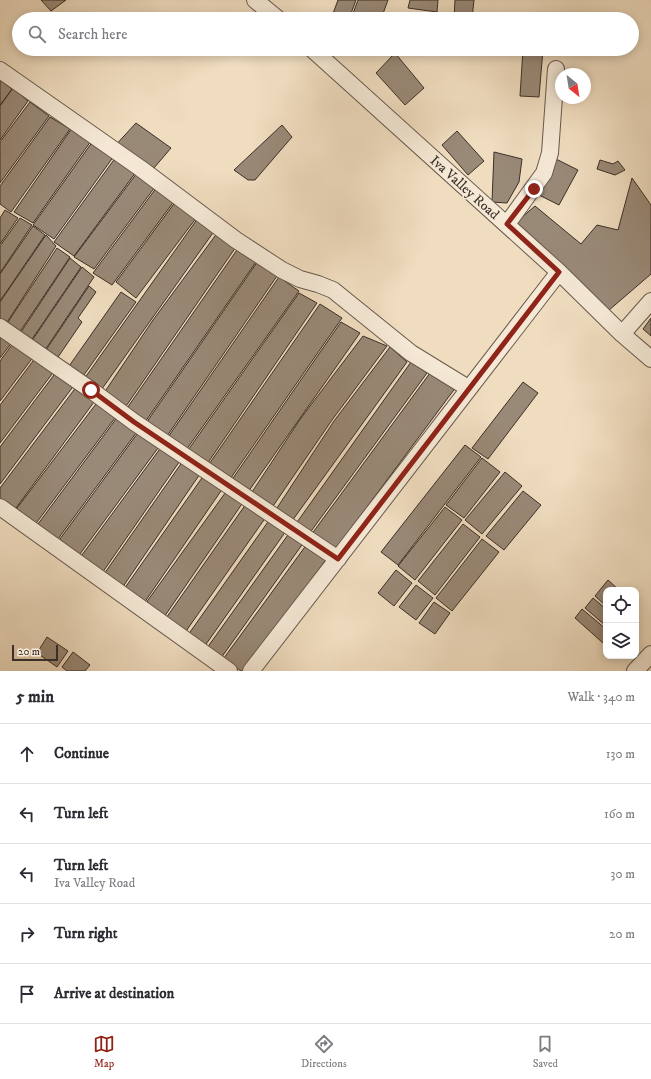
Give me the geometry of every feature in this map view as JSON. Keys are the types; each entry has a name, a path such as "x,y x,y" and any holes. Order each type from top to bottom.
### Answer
{"street":[{"path":"255,0 270,12"},
{"name":"Iva Valley Road","path":"320,56 507,224 651,360"},
{"path":"0,70 236,240 282,270 300,279 333,290 411,353 468,388"},
{"path":"507,224 544,173 550,153 555,83"},
{"path":"251,671 559,272"},
{"path":"622,334 651,301"},
{"path":"0,327 91,390 134,422 338,559"},
{"path":"0,507 229,671"},
{"path":"635,671 651,654"}],"building":[{"path":"41,0 66,0 51,11"},
{"path":"338,0 356,0 352,12 334,12"},
{"path":"358,0 388,0 384,12 354,12"},
{"path":"410,0 438,0 437,12 408,8"},
{"path":"455,0 474,0 473,12 454,12"},
{"path":"392,56 397,56 424,88 405,105 376,73"},
{"path":"523,56 542,56 539,97 520,96"},
{"path":"0,80 12,89 0,105"},
{"path":"13,88 28,101 0,140 0,106"},
{"path":"30,102 49,116 0,183 0,142"},
{"path":"50,117 70,129 11,212 0,204 0,186"},
{"path":"136,123 171,148 148,175 112,149"},
{"path":"282,125 292,137 255,180 248,180 234,170"},
{"path":"72,128 91,141 33,223 14,212"},
{"path":"457,131 484,161 468,175 442,145"},
{"path":"93,141 114,156 54,239 33,225"},
{"path":"494,152 522,159 519,182 507,203 492,202"},
{"path":"116,157 136,172 74,256 54,242"},
{"path":"554,158 578,170 559,205 535,193"},
{"path":"600,160 613,164 618,161 625,170 615,175 597,169"},
{"path":"137,173 155,187 94,269 74,257"},
{"path":"632,178 651,205 651,274 608,311 514,224 535,206 581,244 597,225 618,230"},
{"path":"157,187 175,200 112,285 93,273"},
{"path":"176,201 197,217 136,298 116,282"},
{"path":"5,210 18,218 0,244 0,218"},
{"path":"20,218 32,225 0,273 0,246"},
{"path":"198,218 215,230 99,393 82,382"},
{"path":"33,226 45,235 0,301 0,274"},
{"path":"218,232 238,244 122,412 102,396 153,320"},
{"path":"46,235 56,246 4,327 0,324 0,302"},
{"path":"239,247 258,259 143,425 125,411"},
{"path":"57,248 70,257 17,336 4,328"},
{"path":"70,258 81,267 28,345 17,338"},
{"path":"258,261 277,276 165,439 144,426"},
{"path":"82,267 94,277 43,353 29,345"},
{"path":"279,277 299,291 184,453 166,440"},
{"path":"89,286 96,292 78,318 82,322 56,360 44,353"},
{"path":"121,292 136,302 81,379 67,369"},
{"path":"299,293 317,303 205,467 186,453"},
{"path":"320,304 342,318 228,482 207,467"},
{"path":"651,318 651,336 643,329"},
{"path":"341,322 360,333 248,492 231,481"},
{"path":"0,333 13,341 0,358"},
{"path":"363,336 387,346 332,420 271,509 250,495 301,418"},
{"path":"14,342 34,356 0,401 0,361"},
{"path":"390,347 407,362 292,521 275,511 334,421"},
{"path":"36,357 55,370 0,443 0,405"},
{"path":"411,362 427,373 309,534 295,525"},
{"path":"57,371 75,384 0,484 0,447"},
{"path":"430,373 456,387 335,550 311,535"},
{"path":"523,382 538,393 488,459 472,448"},
{"path":"77,386 97,398 13,512 0,503 0,488"},
{"path":"99,400 118,414 34,526 14,512"},
{"path":"119,415 139,429 55,543 35,528"},
{"path":"140,430 161,444 77,558 57,543"},
{"path":"465,445 481,457 398,565 381,552"},
{"path":"162,446 182,458 100,576 79,559"},
{"path":"185,458 202,471 120,591 102,577"},
{"path":"482,458 500,472 464,518 446,505"},
{"path":"505,472 522,486 482,534 465,520"},
{"path":"204,475 223,488 142,606 122,592"},
{"path":"228,489 244,501 162,620 143,607"},
{"path":"523,491 541,505 504,550 486,536"},
{"path":"246,504 266,517 184,634 164,621"},
{"path":"445,507 462,520 415,580 398,566"},
{"path":"270,519 286,531 204,647 188,635"},
{"path":"463,524 480,537 435,595 418,581"},
{"path":"290,532 304,542 221,658 207,648"},
{"path":"482,539 499,552 452,611 436,598"},
{"path":"307,544 327,558 245,671 241,671 224,658"},
{"path":"396,570 412,583 394,606 378,593"},
{"path":"608,580 616,587 603,587 603,603 595,596"},
{"path":"416,585 433,598 416,620 399,607"},
{"path":"593,598 603,606 603,623 585,608"},
{"path":"434,602 450,613 435,634 419,623"},
{"path":"582,609 603,626 603,643 575,618"},
{"path":"47,637 68,651 57,667 37,653"},
{"path":"73,652 90,665 85,671 67,671 62,667"}],"route":[{"path":"91,390 134,422 338,559 368,522 468,388 559,272 507,224 534,189"}]}
